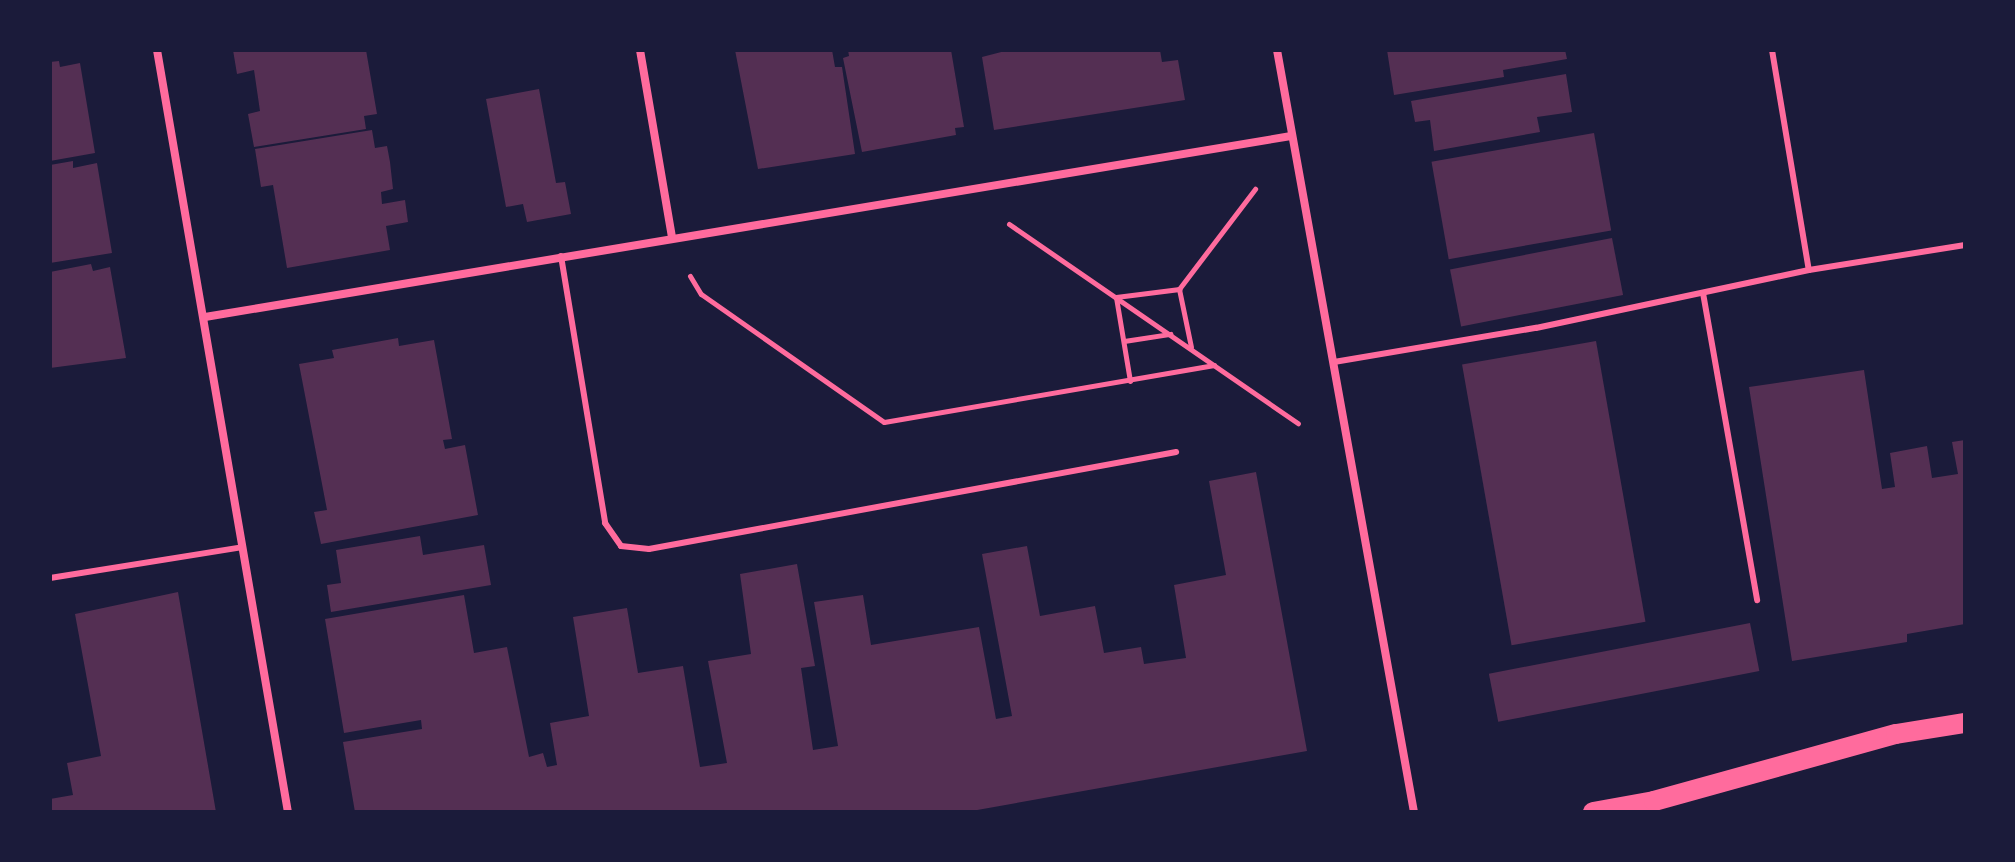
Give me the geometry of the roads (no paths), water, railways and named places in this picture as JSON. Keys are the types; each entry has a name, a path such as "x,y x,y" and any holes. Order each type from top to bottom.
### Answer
{"main road":[{"path":"1593,812 1654,801 1896,734 1965,723"}],"street":[{"path":"157,50 288,812"},
{"path":"640,50 672,238"},
{"path":"1277,50 1414,812"},
{"path":"205,317 1291,136"}],"lane":[{"path":"1772,50 1809,270"},
{"path":"1334,362 1536,328 1809,270 1965,245"},
{"path":"561,256 605,523 621,546 649,549 1176,452"},
{"path":"1703,293 1757,600"},
{"path":"50,578 243,547"}]}
